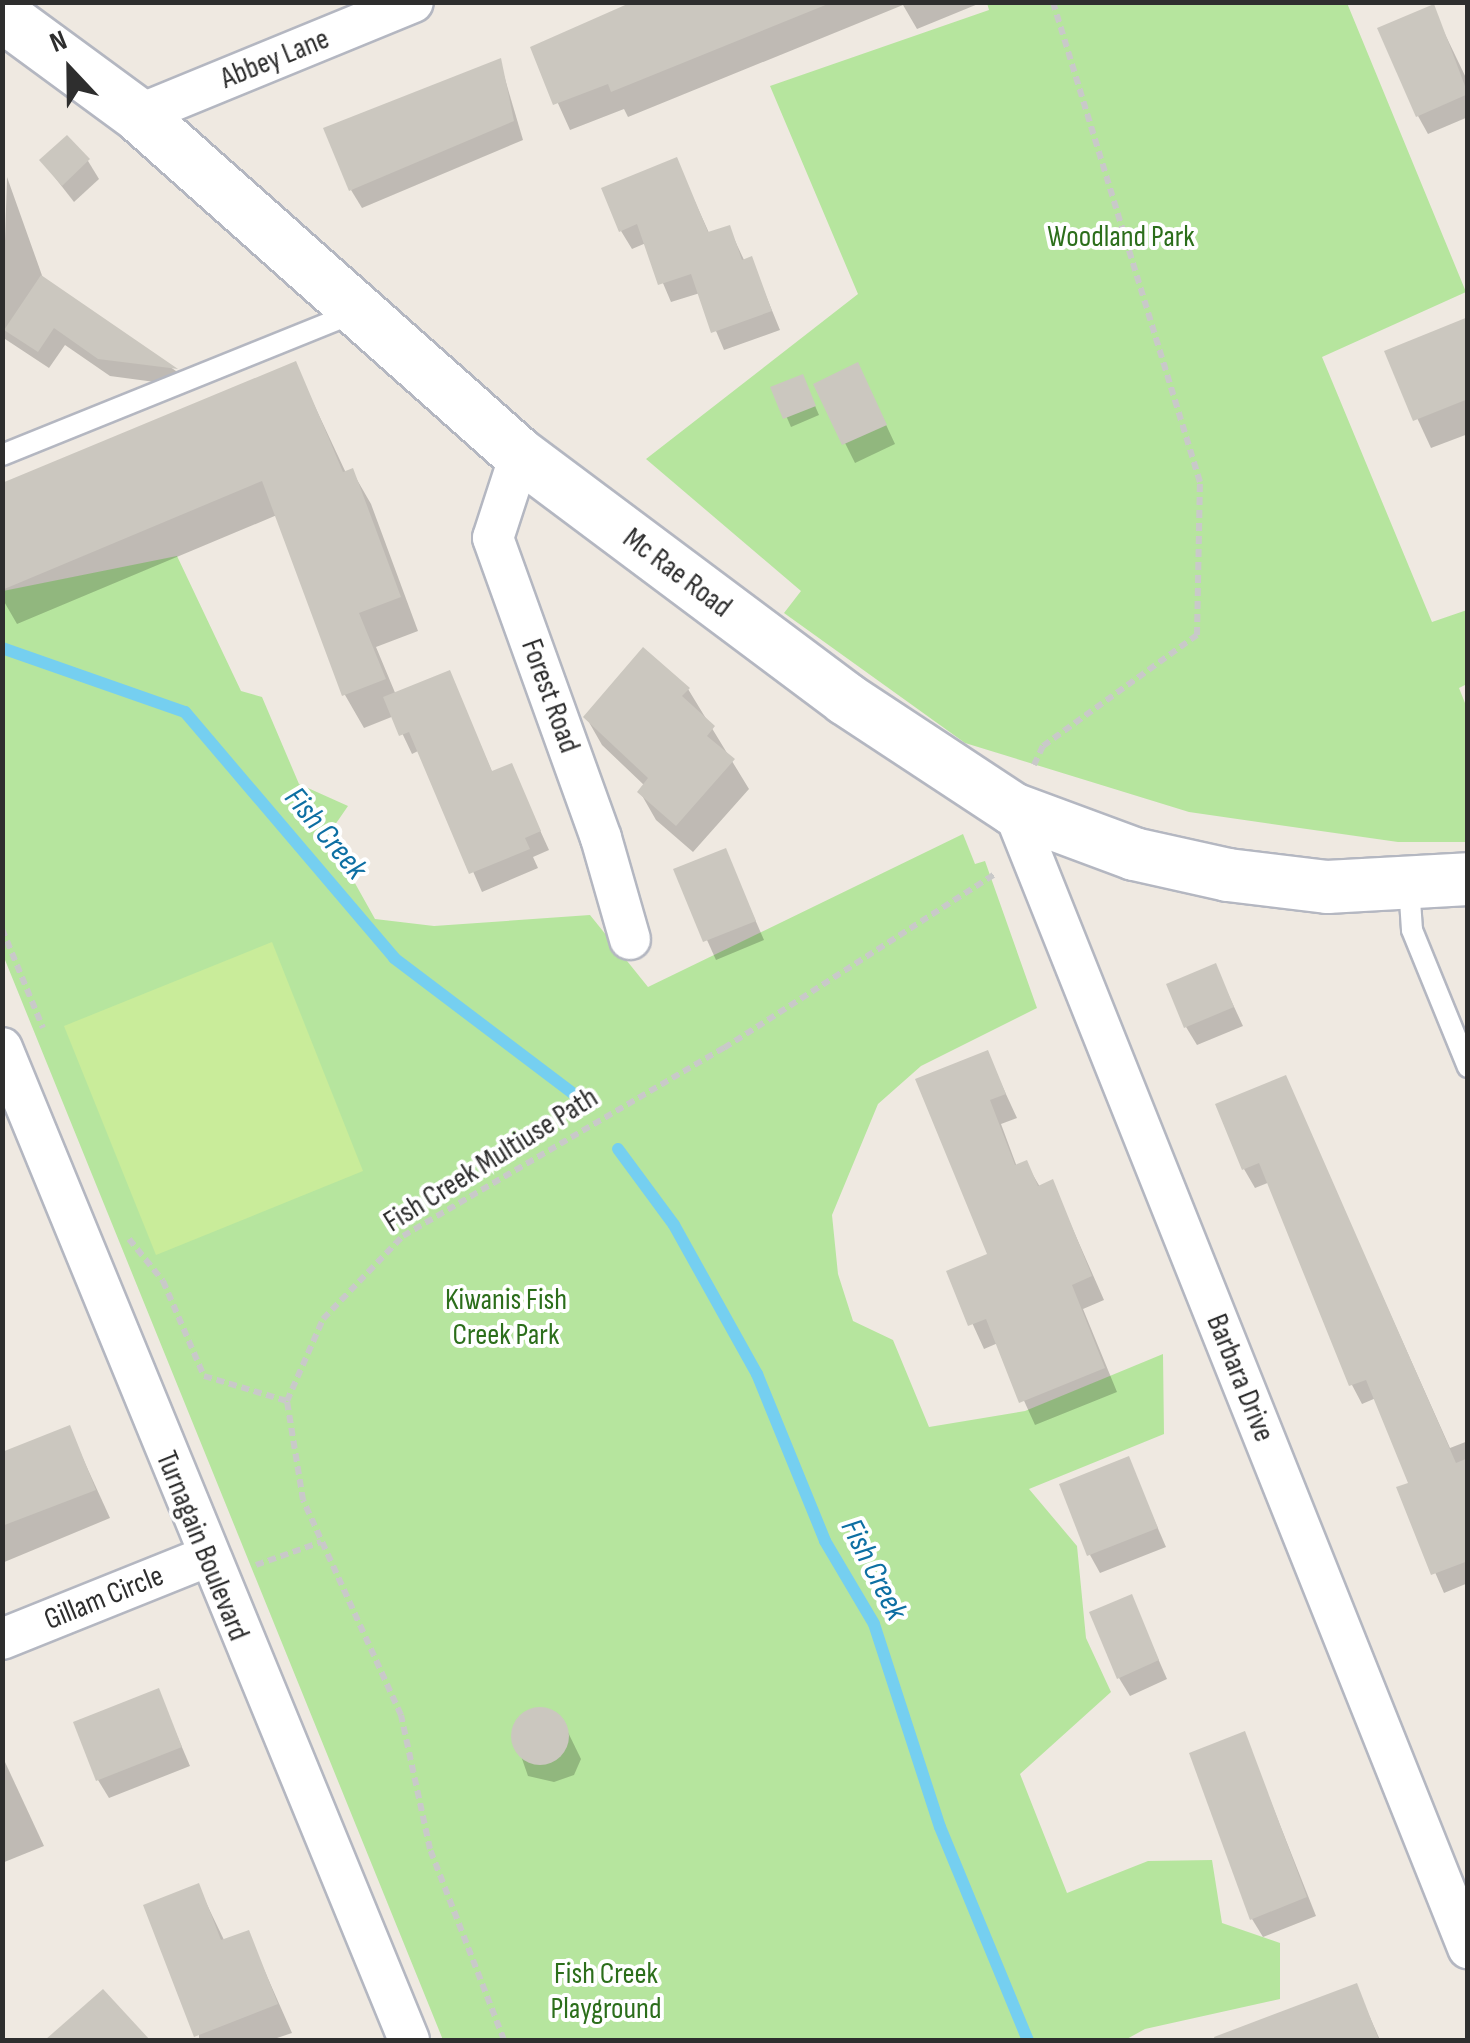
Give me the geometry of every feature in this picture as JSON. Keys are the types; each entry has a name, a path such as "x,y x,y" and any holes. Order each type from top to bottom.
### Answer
{"street":[{"name":"Abbey Lane","path":"138,116 412,2"},
{"name":"Mc Rae Road","path":"20,14 520,456 846,699 1022,789 1134,854 1228,875 1327,887 1409,885 1468,878"},
{"name":"Forest Road","path":"520,456 493,538 601,838 630,939"},
{"name":"Barbara Drive","path":"1022,789 1468,1948"},
{"name":"Turnagain Boulevard","path":"2,1048 206,1556 409,2040"},
{"name":"Gillam Circle","path":"2,1638 206,1556"}],"lane":[{"path":"2,455 358,312"},
{"path":"1409,885 1412,930 1468,1067"}],"path":[{"path":"1022,789 1043,746 1197,635 1200,482 1053,2"},
{"name":"Fish Creek Multiuse Path","path":"286,1401 324,1319 403,1236 724,1048 1012,863"},
{"path":"2,928 45,1035"},
{"path":"126,1235 163,1281 204,1376 286,1401 294,1464 320,1542 400,1715 430,1849 504,2040"},
{"path":"206,1556 258,1566 320,1542"}],"green space":[{"name":"Woodland Park","path":"987,3 1347,3 1466,292 1322,357 1432,622 1467,610 1467,684 1459,688 1467,708 1467,842 1398,842 1189,812 965,743 784,613 801,591 646,459 858,294 770,86 989,10"},
{"name":"Kiwanis Fish Creek Park","path":"177,556 241,691 262,697 299,784 348,806 328,835 375,919 434,926 590,915 648,987 963,834 975,864 985,861 1037,1008 921,1066 878,1104 832,1215 838,1274 853,1321 893,1340 929,1427 1025,1411 1163,1354 1164,1434 1029,1489 1077,1546 1086,1638 1111,1692 1020,1774 1067,1893 1148,1861 1212,1860 1222,1923 1280,1943 1280,1999 1145,2029 1125,2040 443,2040 3,955 3,591"},
{"path":"272,942 363,1171 156,1255 64,1026"}],"building":[{"path":"632,2 828,4 611,92 608,84 553,105 530,47"},
{"path":"1434,4 1468,94 1416,117 1377,28"},
{"path":"501,58 514,121 349,191 323,128"},
{"path":"67,135 90,159 62,186 39,160"},
{"path":"677,157 708,232 730,225 742,260 752,256 772,311 711,333 691,274 658,285 637,224 619,232 601,188"},
{"path":"41,275 178,369 98,359 54,328 38,352 4,330"},
{"path":"1468,317 1468,399 1413,421 1384,351"},
{"path":"296,361 343,472 353,468 401,597 359,613 386,679 342,696 262,481 2,590 2,483"},
{"path":"858,362 887,425 842,445 813,384"},
{"path":"803,374 816,406 783,419 770,387"},
{"path":"643,647 690,688 682,696 715,726 707,736 735,759 676,826 637,792 648,778 583,717"},
{"path":"450,670 492,771 512,763 541,831 525,838 530,849 469,874 409,732 399,736 383,697"},
{"path":"726,848 756,921 703,942 673,869"},
{"path":"1216,963 1234,1007 1184,1028 1166,984"},
{"path":"988,1050 1006,1094 990,1100 1015,1165 1027,1160 1038,1186 1053,1179 1092,1276 1072,1285 1105,1368 1019,1403 986,1319 968,1326 946,1271 987,1254 915,1079"},
{"path":"1286,1075 1456,1463 1468,1458 1468,1561 1431,1575 1396,1487 1408,1483 1366,1380 1349,1386 1259,1163 1242,1170 1215,1104"},
{"path":"70,1425 96,1490 2,1526 2,1452"},
{"path":"1129,1456 1158,1528 1087,1556 1059,1484"},
{"path":"1132,1594 1159,1660 1117,1679 1089,1612"},
{"path":"159,1688 182,1747 96,1781 73,1722"},
{"path":"540,1707 561,1715 569,1736 561,1757 540,1765 519,1757 511,1736 519,1715"},
{"path":"1245,1731 1307,1897 1250,1920 1189,1753"},
{"path":"199,1883 221,1940 249,1930 278,2004 194,2037 143,1905"},
{"path":"1357,1983 1379,2040 1215,2040 1214,2037"},
{"path":"103,1989 150,2040 45,2040"}],"waterway":[{"name":"Fish Creek","path":"2,648 185,712 394,958 583,1101"},
{"name":"Fish Creek","path":"618,1149 674,1225 757,1374 825,1541 874,1624 940,1827 1028,2040"}],"park label":[{"name":"Fish Creek Playground","path":"606,1991"}]}
